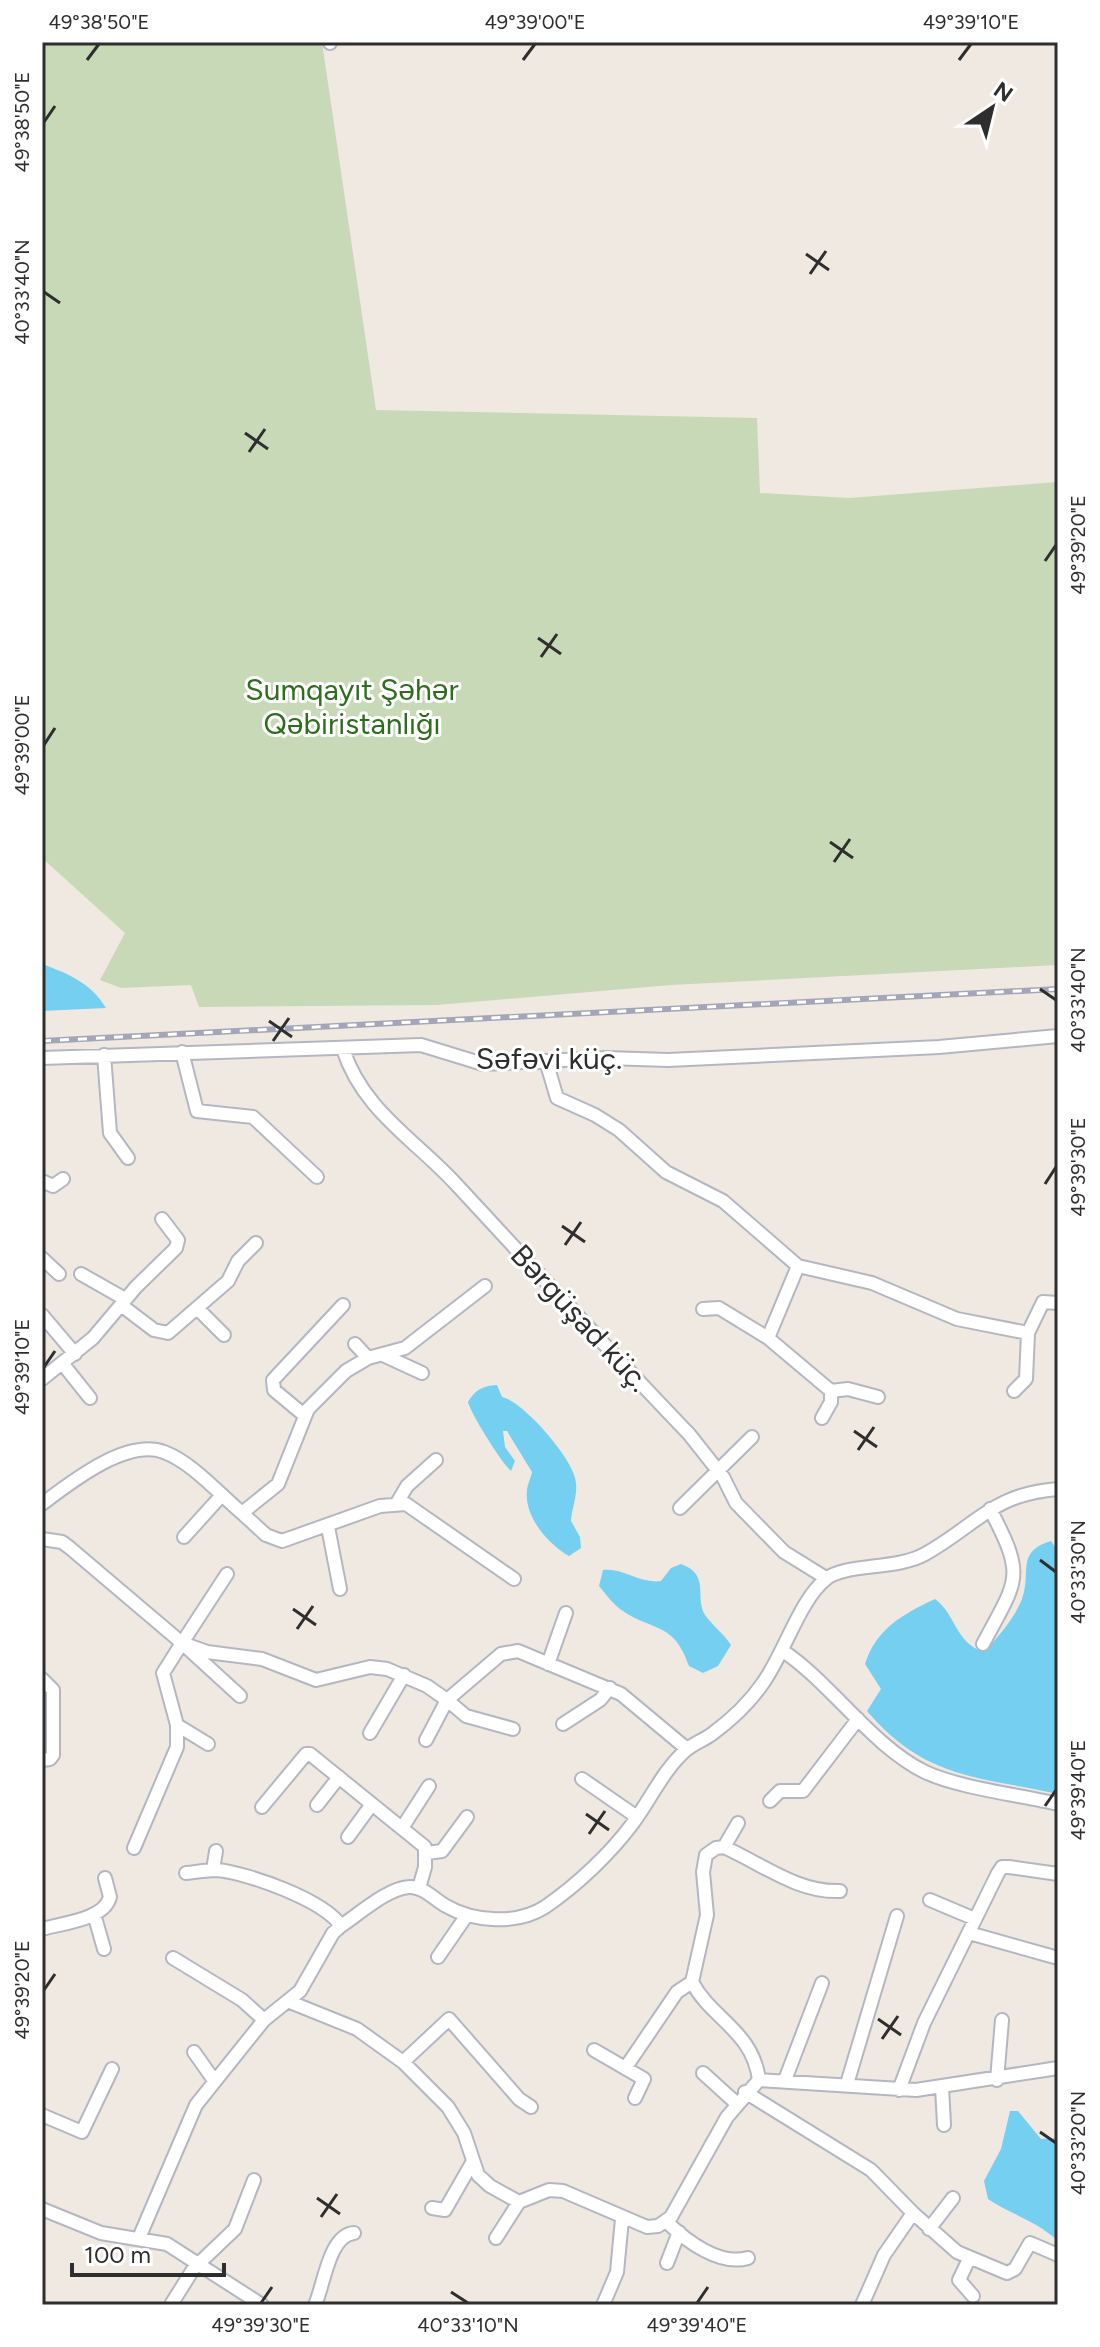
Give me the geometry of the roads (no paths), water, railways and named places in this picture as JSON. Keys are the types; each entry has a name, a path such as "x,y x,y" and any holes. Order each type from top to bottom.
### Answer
{"street":[{"name":"Səfəvi küç.","path":"42,1058 421,1045 472,1062 546,1061 839,1053 1058,1036"},
{"name":"Bərgüşad küç.","path":"343,1049 348,1066 376,1111 437,1165 689,1434 719,1470 736,1503 784,1552 826,1578"},
{"path":"182,1052 193,1107 197,1111 253,1117 317,1177"},
{"path":"104,1055 110,1133 128,1158"},
{"path":"546,1061 557,1098 595,1115 619,1130 666,1172 723,1201 798,1266 872,1283 957,1319 1028,1333"},
{"path":"42,1181 53,1186 63,1179"},
{"path":"42,1379 75,1354 176,1248 178,1240 162,1219"},
{"path":"81,1274 161,1333 168,1333 199,1310 228,1281 238,1261 256,1243"},
{"path":"42,1258 59,1274"},
{"path":"768,1338 798,1266"},
{"path":"242,1513 278,1484 304,1415 346,1371 368,1358 405,1348 485,1286"},
{"path":"1014,1391 1026,1379 1028,1333 1039,1306 1043,1302 1058,1303"},
{"path":"304,1415 274,1390 273,1380 343,1305"},
{"path":"703,1309 719,1308 768,1338 831,1391 848,1389 878,1397"},
{"path":"199,1310 224,1335"},
{"path":"42,1315 75,1354"},
{"path":"355,1344 368,1358"},
{"path":"383,1355 422,1373"},
{"path":"62,1363 90,1398"},
{"path":"822,1418 831,1402 831,1391"},
{"path":"680,1508 752,1437"},
{"path":"42,1504 98,1463 151,1449 178,1459 275,1540 328,1527 397,1503 417,1510 514,1579"},
{"path":"397,1503 407,1486 436,1460"},
{"path":"139,2238 177,2143 213,2079 264,2020 290,2002 341,1926 397,1891 419,1888 467,1915 511,1919 543,1908 584,1875 637,1817 687,1749 713,1734 745,1705 783,1651 808,1602 826,1578 839,1572 883,1568 915,1559 990,1509 1027,1491 1058,1489"},
{"path":"184,1537 221,1496"},
{"path":"983,1644 1007,1598 1016,1563 990,1509"},
{"path":"328,1527 340,1589"},
{"path":"42,1539 62,1542 70,1548 240,1696"},
{"path":"134,1848 177,1747 177,1725 163,1673 227,1574"},
{"path":"548,1664 566,1613"},
{"path":"182,1643 207,1652 262,1659 316,1680 325,1681 370,1667 404,1675 447,1700 466,1716 513,1729"},
{"path":"426,1740 447,1700 462,1684 510,1650 610,1688 687,1749"},
{"path":"783,1651 809,1670 858,1719 924,1772 1058,1804"},
{"path":"370,1733 404,1675"},
{"path":"42,1679 53,1690 53,1750 50,1759 42,1760"},
{"path":"563,1724 600,1700 610,1688"},
{"path":"770,1801 780,1791 803,1791 858,1719"},
{"path":"177,1725 208,1744"},
{"path":"262,1807 306,1754 310,1754 402,1828 427,1853"},
{"path":"317,1805 339,1777"},
{"path":"582,1779 637,1817"},
{"path":"402,1828 429,1786"},
{"path":"348,1837 372,1804"},
{"path":"427,1853 442,1851 467,1817"},
{"path":"724,1847 738,1823"},
{"path":"626,2067 677,1992 692,1982 707,1915 704,1862 710,1850 724,1847 798,1884 823,1892 840,1891"},
{"path":"213,1870 216,1851"},
{"path":"419,1888 427,1853"},
{"path":"899,2090 924,2023 1002,1867 1058,1874"},
{"path":"186,1873 213,1870 297,1896 329,1911 341,1926"},
{"path":"42,1929 94,1914 109,1902 105,1878"},
{"path":"930,1900 975,1919"},
{"path":"94,1914 104,1949"},
{"path":"438,1957 467,1915"},
{"path":"847,2084 897,1916"},
{"path":"969,1933 1058,1958"},
{"path":"173,1958 242,2000 264,2020"},
{"path":"692,1982 740,2035 754,2058 759,2080"},
{"path":"785,2080 822,1983"},
{"path":"290,2002 357,2029 403,2062 448,2107 464,2133 472,2163 490,2186 519,2202"},
{"path":"403,2062 449,2019 519,2099 531,2107"},
{"path":"997,2080 1002,2020"},
{"path":"594,2050 644,2079 635,2098"},
{"path":"194,2052 213,2079"},
{"path":"496,2238 519,2202 549,2190 563,2191 622,2219 647,2227 667,2222 741,2098 759,2080 899,2090 997,2080 1058,2068"},
{"path":"42,2115 82,2132 112,2069"},
{"path":"703,2073 741,2098 871,2170 929,2229 969,2259 1012,2273 1030,2243 1058,2255"},
{"path":"942,2087 944,2125"},
{"path":"432,2208 445,2210 472,2163"},
{"path":"172,2303 200,2263 235,2229 254,2180"},
{"path":"929,2229 953,2198"},
{"path":"42,2209 80,2227 167,2244 262,2305"},
{"path":"862,2305 884,2255 913,2213"},
{"path":"603,2305 617,2272 622,2219"},
{"path":"667,2222 726,2261 748,2258"},
{"path":"667,2263 679,2232"},
{"path":"315,2305 337,2243 347,2234 354,2233"},
{"path":"969,2259 959,2280 973,2296"}],"water":[{"path":"42,964 78,980 106,1008 42,1011"},
{"path":"497,1385 502,1397 522,1408 545,1431 572,1469 576,1489 571,1521 580,1537 581,1548 569,1556 546,1537 529,1511 527,1489 532,1472 507,1431 503,1431 505,1447 515,1461 511,1471 470,1408 468,1402 477,1391"},
{"path":"1051,1541 1058,1551 1058,1794 977,1778 931,1762 910,1750 867,1711 881,1689 865,1664 876,1641 892,1624 935,1599 967,1642 984,1652 1019,1606 1025,1589 1029,1557 1033,1551"},
{"path":"681,1564 696,1574 705,1615 731,1645 718,1666 703,1673 689,1666 669,1634 620,1609 599,1586 603,1570 661,1581 671,1568"},
{"path":"1010,2111 1018,2111 1041,2139 1058,2138 1058,2241 1041,2228 988,2199 984,2181 1001,2149"}],"railway":[{"path":"42,1041 1058,989"}],"park label":[{"name":"Sumqayıt Şəhər Qəbiristanlığı","path":"352,707"}]}
